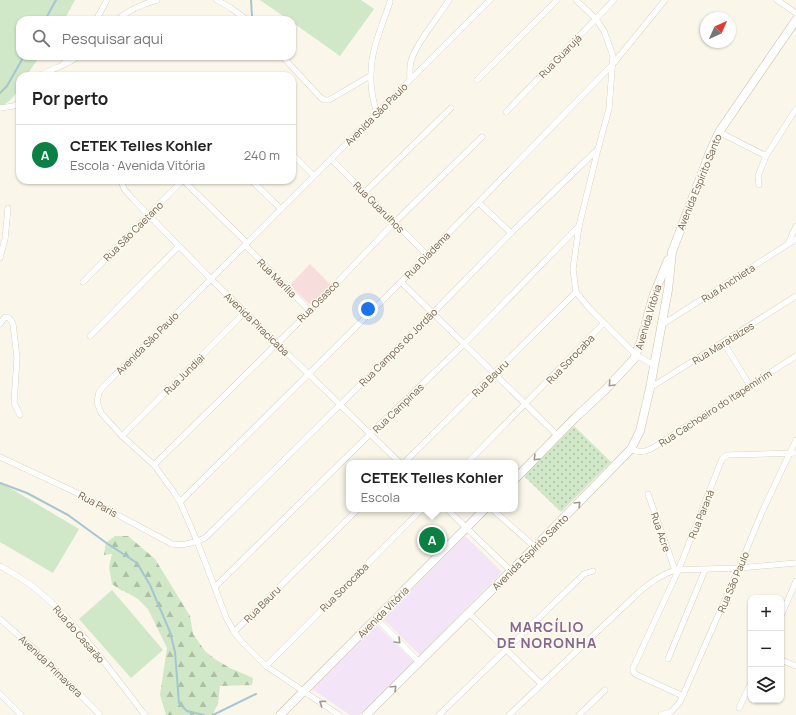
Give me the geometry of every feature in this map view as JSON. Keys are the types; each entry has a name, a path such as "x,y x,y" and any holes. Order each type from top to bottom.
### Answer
{"street":[{"path":"98,16 106,0"},
{"path":"122,16 139,6 157,0"},
{"path":"217,0 242,16"},
{"path":"410,80 412,59 419,45 449,0"},
{"name":"Avenida São Paulo","path":"339,715 266,666 234,632 226,617 216,587 180,502 154,464 122,436 101,414 97,402 99,392 490,0"},
{"path":"477,80 557,0"},
{"path":"576,0 596,19 604,31 613,56 609,109 579,226 573,270 576,292 636,355 654,365"},
{"name":"Rua Guarujá","path":"506,112 614,0"},
{"name":"Rua Diadema","path":"180,502 479,203 613,64 665,0"},
{"path":"777,0 796,13"},
{"path":"376,114 370,76 372,58 391,1"},
{"name":"Avenida Espírito Santo","path":"366,715 536,547 632,449 640,431 650,388 660,326 668,290 672,252 710,152 719,132 796,20"},
{"path":"62,65 68,60"},
{"path":"48,72 74,60"},
{"path":"286,60 321,98 325,100 329,100 370,76"},
{"path":"0,108 16,105"},
{"path":"364,193 451,108"},
{"path":"760,185 758,176 766,156 796,109"},
{"path":"719,132 766,156"},
{"name":"Rua Osasco","path":"154,464 276,342 310,311 394,224 482,137"},
{"name":"Rua Campos do Jordão","path":"197,541 208,536 433,313 511,233 598,149"},
{"path":"296,158 314,176"},
{"name":"Rua Guarulhos","path":"331,160 427,255"},
{"name":"Avenida Piracicaba","path":"122,184 124,188 149,215 211,279 397,460"},
{"name":"Rua São Caetano","path":"83,282 179,184"},
{"name":"Rua Marília","path":"187,184 310,311"},
{"path":"255,184 281,209"},
{"path":"479,203 511,233"},
{"path":"0,258 5,239 8,208"},
{"name":"Rua Campinas","path":"216,587 370,434 464,344 579,226"},
{"path":"788,245 796,226"},
{"name":"Rua Anchieta","path":"660,326 796,239"},
{"path":"90,336 179,246"},
{"name":"Avenida Vitória","path":"518,476 630,364 636,355 656,288 672,252"},
{"path":"401,282 558,436"},
{"path":"656,288 665,286 668,290"},
{"name":"Rua Bauru","path":"407,460 576,292"},
{"name":"Rua Marataízes","path":"650,388 724,343 796,296"},
{"name":"Rua Jundiai","path":"122,436 245,312"},
{"path":"0,324 5,317 8,317 13,324 17,358 14,403 20,415"},
{"name":"Rua Sorocaba","path":"470,460 604,323"},
{"path":"724,343 750,386"},
{"name":"Rua Cachoeiro do Itapemirim","path":"632,449 636,452 651,450 796,356"},
{"name":"Rua São Paulo","path":"661,715 671,712 683,696 762,512 793,453 796,440"},
{"name":"Rua Paraná","path":"683,696 636,674 633,671 724,457 727,455 793,453"},
{"name":"Rua Paris","path":"0,457 73,491 172,544 197,541"},
{"name":"Rua Acre","path":"648,494 676,570"},
{"name":"Rua Bauru","path":"234,632 355,512"},
{"name":"Rua Sorocaba","path":"266,666 419,512"},
{"path":"450,512 511,571"},
{"name":"Avenida Vitória","path":"280,715 483,512"},
{"path":"495,512 536,547"},
{"path":"508,715 649,584 666,573 676,570 705,570 796,563"},
{"name":"Rua do Casarão","path":"0,566 36,590 70,621 145,715"},
{"path":"668,659 705,570"},
{"path":"440,715 584,574 593,571"},
{"path":"784,609 796,581"},
{"path":"469,613 541,684"},
{"name":"Avenida Primavera","path":"0,619 40,654 100,715"},
{"path":"377,619 420,662"},
{"path":"784,661 796,666"},
{"path":"739,708 748,689"},
{"path":"579,715 605,690"},
{"path":"0,694 18,714"}],"shaded area":[{"path":"310,264 331,285 314,303 309,304 290,285"},
{"path":"465,536 502,572 420,655 383,619"},
{"path":"376,624 414,662 360,715 350,715 312,689"}],"green space":[{"path":"0,0 75,0 66,16 16,16 16,60 37,60 29,72 16,72 16,93 9,101 0,106"},
{"path":"260,0 361,0 374,9 340,56 296,25 296,16 283,16"},
{"path":"574,426 611,462 561,512 524,476"},
{"path":"0,482 79,529 53,573 0,542"},
{"path":"115,536 128,536 155,559 190,616 193,634 205,651 230,668 253,678 252,685 220,686 218,704 212,715 166,715 160,695 167,648 148,609 138,599 112,584 109,567 112,554 104,555 106,543"},
{"path":"112,590 163,650 131,678 79,619"}],"waterway":[{"path":"47,16 56,0"},
{"path":"251,0 252,16"},
{"path":"0,93 7,86 22,60"},
{"path":"0,483 27,493 68,515 137,563 150,585 170,632 175,652 179,703 187,711 204,715"},
{"path":"213,715 256,694"}],"place":[{"name":"CETEK Telles Kohler","path":"432,540"}],"district":[{"name":"MARCÍLIO DE NORONHA","path":"547,634"}]}
